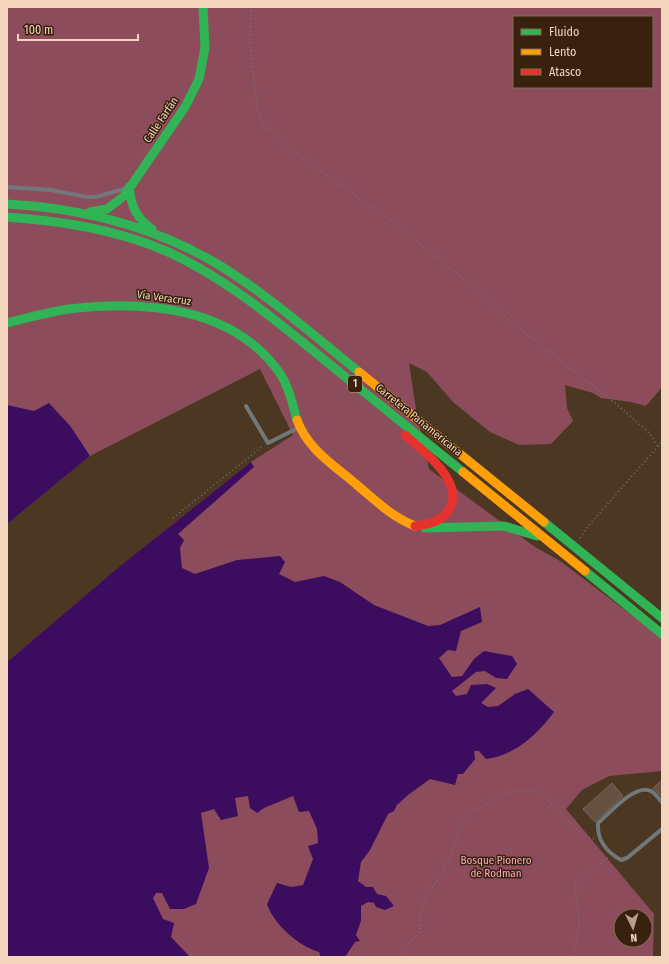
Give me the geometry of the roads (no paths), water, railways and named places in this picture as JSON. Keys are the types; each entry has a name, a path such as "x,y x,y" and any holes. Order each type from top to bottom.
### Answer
{"main road":[{"name":"Calle Farfán","path":"85,212 107,209 116,204 124,196 185,107 198,79 205,48 206,24 202,7"},
{"path":"129,187 131,206 137,218 164,237"},
{"name":"Carretera Panamericana","path":"7,204 34,205 85,212 125,222 164,237 205,257 239,278 286,313 662,618"},
{"name":"Carretera Panamericana","path":"7,217 54,221 85,227 144,243 186,260 240,293 336,368 662,634"},
{"name":"Vía Veracruz","path":"7,323 68,309 141,305 180,310 215,321 258,348 271,363 287,387 300,427 314,447 395,518 415,526 438,529 486,525 504,526 527,532 548,542"},
{"path":"336,368 444,473 450,482 453,492 453,501 447,513 433,522 415,526"}],"lane":[{"path":"7,188 51,190 87,197 96,197 129,187"},
{"path":"246,406 268,443 300,427"},
{"path":"662,802 652,791 643,789 634,791 598,823 598,834 601,841 613,855 621,860 627,858 662,829"}],"park label":[{"name":"Bosque Pionero de Rodman","path":"496,866"}]}
